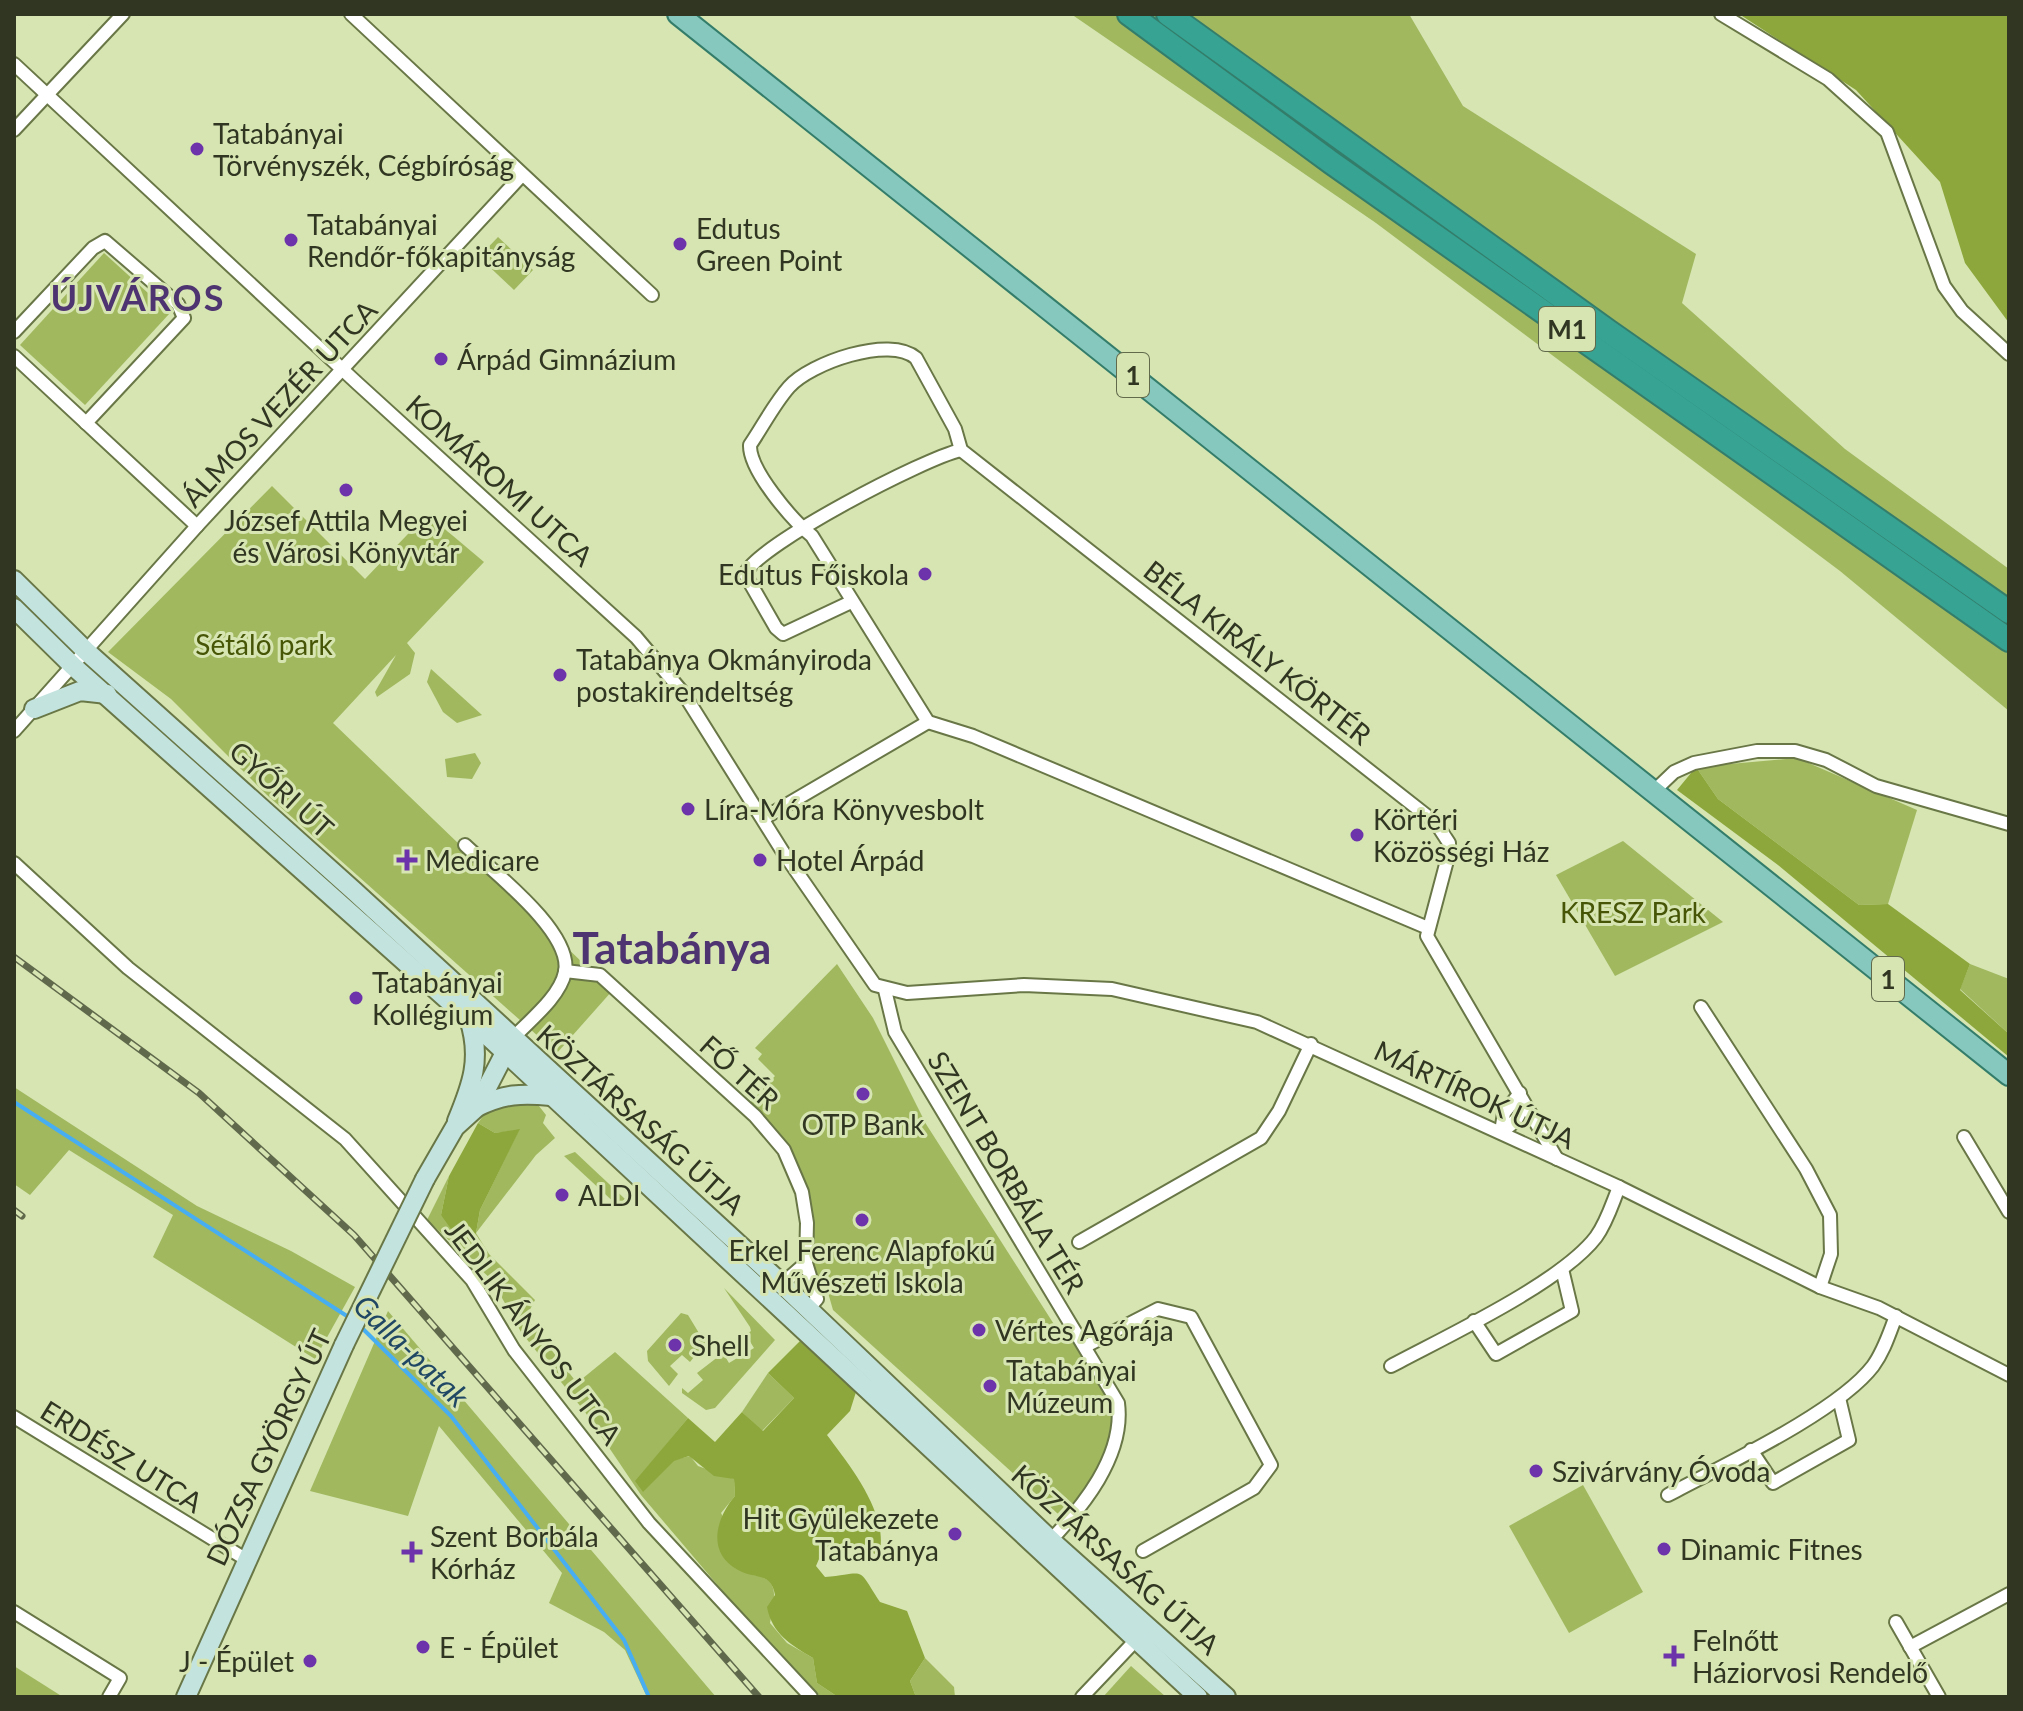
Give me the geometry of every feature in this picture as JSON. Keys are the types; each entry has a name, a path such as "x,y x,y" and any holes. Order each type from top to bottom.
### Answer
{"highway":[{"name":"M1","path":"1129,14 1344,172 2009,640"},
{"name":"M1","path":"1168,14 1569,303 2009,612"}],"main road":[{"name":"1","path":"678,14 2009,1075"}],"street":[{"path":"14,130 123,14"},
{"path":"351,14 652,295"},
{"path":"1721,14 1828,79 1887,132 1944,286 1962,311 2009,354"},
{"name":"KOMÁROMI UTCA","path":"14,64 636,637 684,694 861,969 875,985 885,990"},
{"name":"ÁLMOS VEZÉR UTCA","path":"14,731 197,526 522,175"},
{"path":"14,332 93,248 105,241 178,304 184,318 86,423"},
{"path":"851,602 790,633 776,628 745,574 761,554 804,530 931,459 961,450 955,429 916,358 909,351 898,349 842,355 790,385 750,445 753,463 804,530 812,536 928,722 973,736 1428,928 1427,936 1434,949 1557,1159"},
{"path":"14,356 197,526"},
{"name":"BÉLA KIRÁLY KÖRTÉR","path":"961,450 1436,823 1449,843 1449,853 1428,928"},
{"name":"GYŐRI ÚT","path":"14,580 107,694 469,1019 509,1046"},
{"name":"GYŐRI ÚT","path":"14,608 80,658 354,891 509,1046"},
{"path":"34,709 80,691 107,694"},
{"path":"764,818 928,722"},
{"path":"1653,792 1674,772 1694,763 1757,751 1795,751 1826,760 1876,786 2009,824"},
{"path":"465,845 553,930 562,943 565,971 559,988 509,1046 475,1078"},
{"name":"JEDLIK ÁNYOS UTCA","path":"14,863 128,968 345,1139 472,1280 514,1350 649,1523 811,1697"},
{"name":"FŐ TÉR","path":"565,971 600,975 769,1130 793,1167 802,1192 807,1223 806,1263 817,1299 808,1309"},
{"name":"MÁRTÍROK ÚTJA","path":"885,990 931,992 1024,985 1112,989 1216,1010 1311,1044 1619,1187 1820,1287 1896,1316 2009,1375"},
{"name":"SZENT BORBÁLA TÉR","path":"885,990 895,1032 1118,1403 1119,1436 1074,1516 1045,1546"},
{"path":"1701,1007 1806,1169 1830,1215 1831,1254 1820,1287"},
{"path":"455,1127 475,1078 477,1049 469,1019"},
{"path":"1079,1242 1247,1148 1271,1124 1311,1044"},
{"name":"KÖZTÁRSASÁG ÚTJA","path":"509,1046 551,1096 1142,1635 1198,1697"},
{"name":"KÖZTÁRSASÁG ÚTJA","path":"509,1046 782,1284 1045,1546"},
{"name":"DÓZSA GYÖRGY ÚT","path":"186,1697 344,1345 425,1179 455,1127 477,1107 509,1046"},
{"path":"477,1107 502,1095 521,1092 551,1096"},
{"path":"1501,1132 1516,1123 1522,1107 1520,1093"},
{"path":"1964,1137 2009,1212"},
{"path":"1391,1366 1562,1269 1594,1239 1606,1222 1619,1187"},
{"path":"782,1284 806,1263"},
{"path":"1474,1321 1496,1354 1572,1311 1562,1269"},
{"path":"1086,1346 1158,1309 1191,1317 1271,1465 1254,1488 1143,1551"},
{"path":"1668,1495 1839,1398 1871,1368 1883,1351 1896,1316"},
{"path":"1751,1450 1773,1483 1849,1440 1839,1398"},
{"name":"ERDÉSZ UTCA","path":"14,1417 247,1560"},
{"path":"1910,1647 2005,1596 2009,1611"},
{"path":"14,1612 120,1678 109,1697"},
{"path":"1896,1622 1939,1697"},
{"path":"1082,1697 1142,1635"},
{"name":"KÖZTÁRSASÁG ÚTJA","path":"1142,1635 1226,1697"}],"green space":[{"path":"1071,14 1409,14 1463,106 1696,254 1682,303 1845,449 2009,569 2009,711 1840,571 1376,223"},
{"path":"1739,14 2009,14 2009,323 1965,263 1940,182 1856,90"},
{"path":"498,237 533,270 514,290 479,257"},
{"path":"104,253 170,313 85,405 20,345"},
{"name":"Sétáló park","path":"272,486 365,579 427,514 484,562 407,643 415,653 410,674 377,697 375,692 396,655 333,723 612,991 557,1053 267,795 171,699 108,652"},
{"path":"431,669 482,715 457,723 443,712 427,682"},
{"path":"475,753 481,763 472,779 447,777 445,759"},
{"path":"1797,758 1917,810 1888,904 1859,905 1718,799 1696,767"},
{"path":"1696,767 1718,799 1859,905 1888,904 1970,964 1960,990 2009,1034 2009,1057 1778,865 1677,790"},
{"name":"KRESZ Park","path":"1623,841 1723,922 1615,976 1556,875"},
{"path":"837,964 873,1018 926,1124 1057,1329 1071,1321 1111,1388 1119,1436 1068,1523 833,1310 825,1282 812,1279 807,1223 793,1167 746,1107 775,1076 758,1059 762,1054 755,1048"},
{"path":"1970,964 2009,979 2009,1034 1960,989"},
{"path":"14,1087 197,1206 291,1251 355,1287 315,1359 153,1257 173,1215 69,1150 30,1195 14,1184"},
{"path":"535,1101 546,1115 543,1123 555,1138 536,1155 476,1233 480,1210 519,1130 495,1133 478,1123 489,1108"},
{"path":"478,1123 495,1133 520,1129 480,1210 476,1233 461,1243 441,1215 449,1176"},
{"path":"575,1152 625,1199 618,1206 564,1156"},
{"path":"449,1176 441,1215 476,1233 489,1254 535,1300 526,1317 577,1383 615,1352 688,1418 636,1481 643,1491 674,1460 690,1456 698,1466 734,1479 735,1496 721,1513 753,1575 762,1577 772,1586 774,1599 770,1623 787,1643 813,1658 817,1683 838,1697 821,1697 754,1628 641,1495 585,1412 521,1332 492,1280 427,1220"},
{"path":"724,1288 775,1340 715,1408 706,1410 682,1393 682,1388 688,1393 703,1380 697,1373 723,1353 729,1363 754,1348 746,1335 751,1331 750,1327"},
{"path":"388,1311 716,1697 647,1697 625,1650 604,1632 549,1603 562,1573 439,1426 408,1516 310,1491"},
{"path":"681,1313 688,1315 705,1343 690,1362 682,1355 670,1366 678,1374 669,1386 648,1361 647,1351"},
{"path":"800,1341 856,1392 850,1411 827,1435 866,1492 879,1524 881,1540 879,1555 840,1544 822,1552 816,1566 825,1577 860,1574 880,1602 907,1611 925,1658 910,1681 916,1697 838,1697 817,1683 813,1658 790,1643 773,1625 767,1607 775,1595 770,1582 738,1570 721,1554 717,1535 723,1514 735,1496 734,1479 714,1476 689,1456 674,1461 643,1492 635,1481 688,1418 715,1442 742,1412 763,1431 794,1398 768,1373"},
{"path":"768,1373 794,1398 762,1431 742,1412"},
{"path":"1583,1485 1643,1592 1569,1633 1509,1526"},
{"path":"925,1658 954,1687 955,1697 916,1697 910,1681"},
{"path":"14,1666 63,1697 14,1697"},
{"path":"1131,1666 1166,1697 1103,1697"}],"waterway":[{"name":"Galla-patak","path":"14,1102 350,1318"},
{"name":"Galla-patak","path":"360,1326 451,1416 624,1640 649,1697"}],"railway":[{"path":"14,957 199,1093 354,1235 759,1697"},
{"path":"14,1210 22,1216"}],"place":[{"name":"Tatabányai Törvényszék, Cégbíróság","path":"197,149"},
{"name":"Tatabányai Rendőr-főkapitányság","path":"291,240"},
{"name":"Edutus Green Point","path":"680,244"},
{"name":"Árpád Gimnázium","path":"441,359"},
{"name":"József Attila Megyei és Városi Könyvtár","path":"346,490"},
{"name":"Edutus Főiskola","path":"925,574"},
{"name":"Tatabánya Okmányiroda postakirendeltség","path":"560,675"},
{"name":"Líra-Móra Könyvesbolt","path":"688,809"},
{"name":"Körtéri Közösségi Ház","path":"1357,835"},
{"name":"Medicare","path":"407,860"},
{"name":"Hotel Árpád","path":"760,860"},
{"name":"Tatabányai Kollégium","path":"356,998"},
{"name":"OTP Bank","path":"863,1094"},
{"name":"ALDI","path":"562,1195"},
{"name":"Erkel Ferenc Alapfokú Művészeti Iskola","path":"862,1220"},
{"name":"Vértes Agórája","path":"979,1330"},
{"name":"Shell","path":"675,1345"},
{"name":"Tatabányai Múzeum","path":"990,1386"},
{"name":"Szivárvány Óvoda","path":"1536,1471"},
{"name":"Hit Gyülekezete Tatabánya","path":"955,1534"},
{"name":"Dinamic Fitnes","path":"1664,1549"},
{"name":"Szent Borbála Kórház","path":"412,1552"},
{"name":"E - Épület","path":"423,1647"},
{"name":"Felnőtt Háziorvosi Rendelő","path":"1674,1656"},
{"name":"J - Épület","path":"310,1661"}],"district":[{"name":"ÚJVÁROS","path":"138,297"},
{"name":"Tatabánya","path":"672,947"}]}
